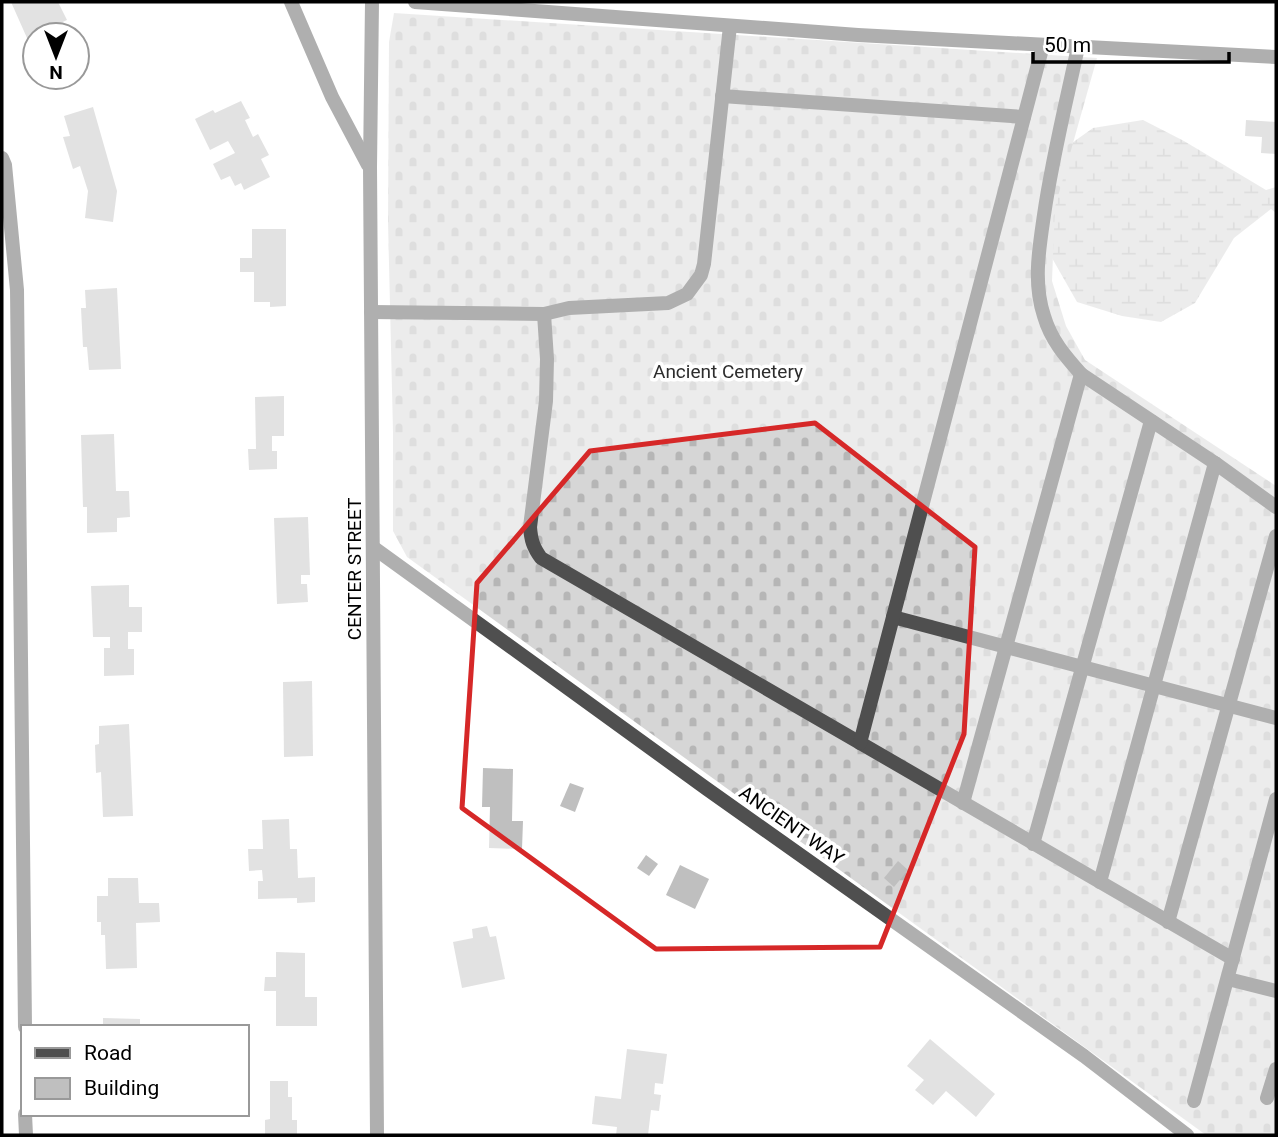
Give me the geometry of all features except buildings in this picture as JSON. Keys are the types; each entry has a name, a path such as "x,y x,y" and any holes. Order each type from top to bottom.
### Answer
{"street":[{"path":"291,2 332,97 370,167"},
{"name":"CENTER STREET","path":"372,2 370,167 377,1135"},
{"path":"415,2 730,26 1276,57"},
{"path":"371,312 544,314 569,308 668,303 678,300 694,285 704,264 730,26"},
{"path":"860,743 1043,45"},
{"path":"1078,47 1049,184 1038,254 1043,315 1051,335 1061,352 1081,374 1276,507"},
{"path":"722,96 1024,117"},
{"path":"2,158 12,213 17,290 25,1025"},
{"path":"544,314 546,401 530,527 534,549 541,558 1233,959"},
{"path":"963,803 1081,374"},
{"path":"1033,844 1151,421"},
{"path":"1100,882 1215,463"},
{"path":"1168,922 1276,536"},
{"name":"ANCIENT WAY","path":"374,548 707,789 1084,1056 1187,1135"},
{"path":"893,617 1276,718"},
{"path":"1194,1101 1276,799"},
{"path":"1228,979 1276,991"},
{"path":"1267,1098 1276,1069"},
{"path":"26,1116 26,1135"}],"highlighted area":[{"path":"815,423 975,547 964,734 880,947 656,949 462,808 477,583 590,451"}],"green space":[{"name":"Ancient Cemetery","path":"394,13 1097,58 1055,207 1052,281 1066,326 1085,360 1276,486 1276,1135 1206,1135 407,557 393,531 388,222 389,42"},
{"path":"1143,120 1266,190 1276,187 1276,213 1271,209 1234,238 1195,303 1161,322 1122,316 1077,302 1052,258 1055,155 1093,128"}]}
